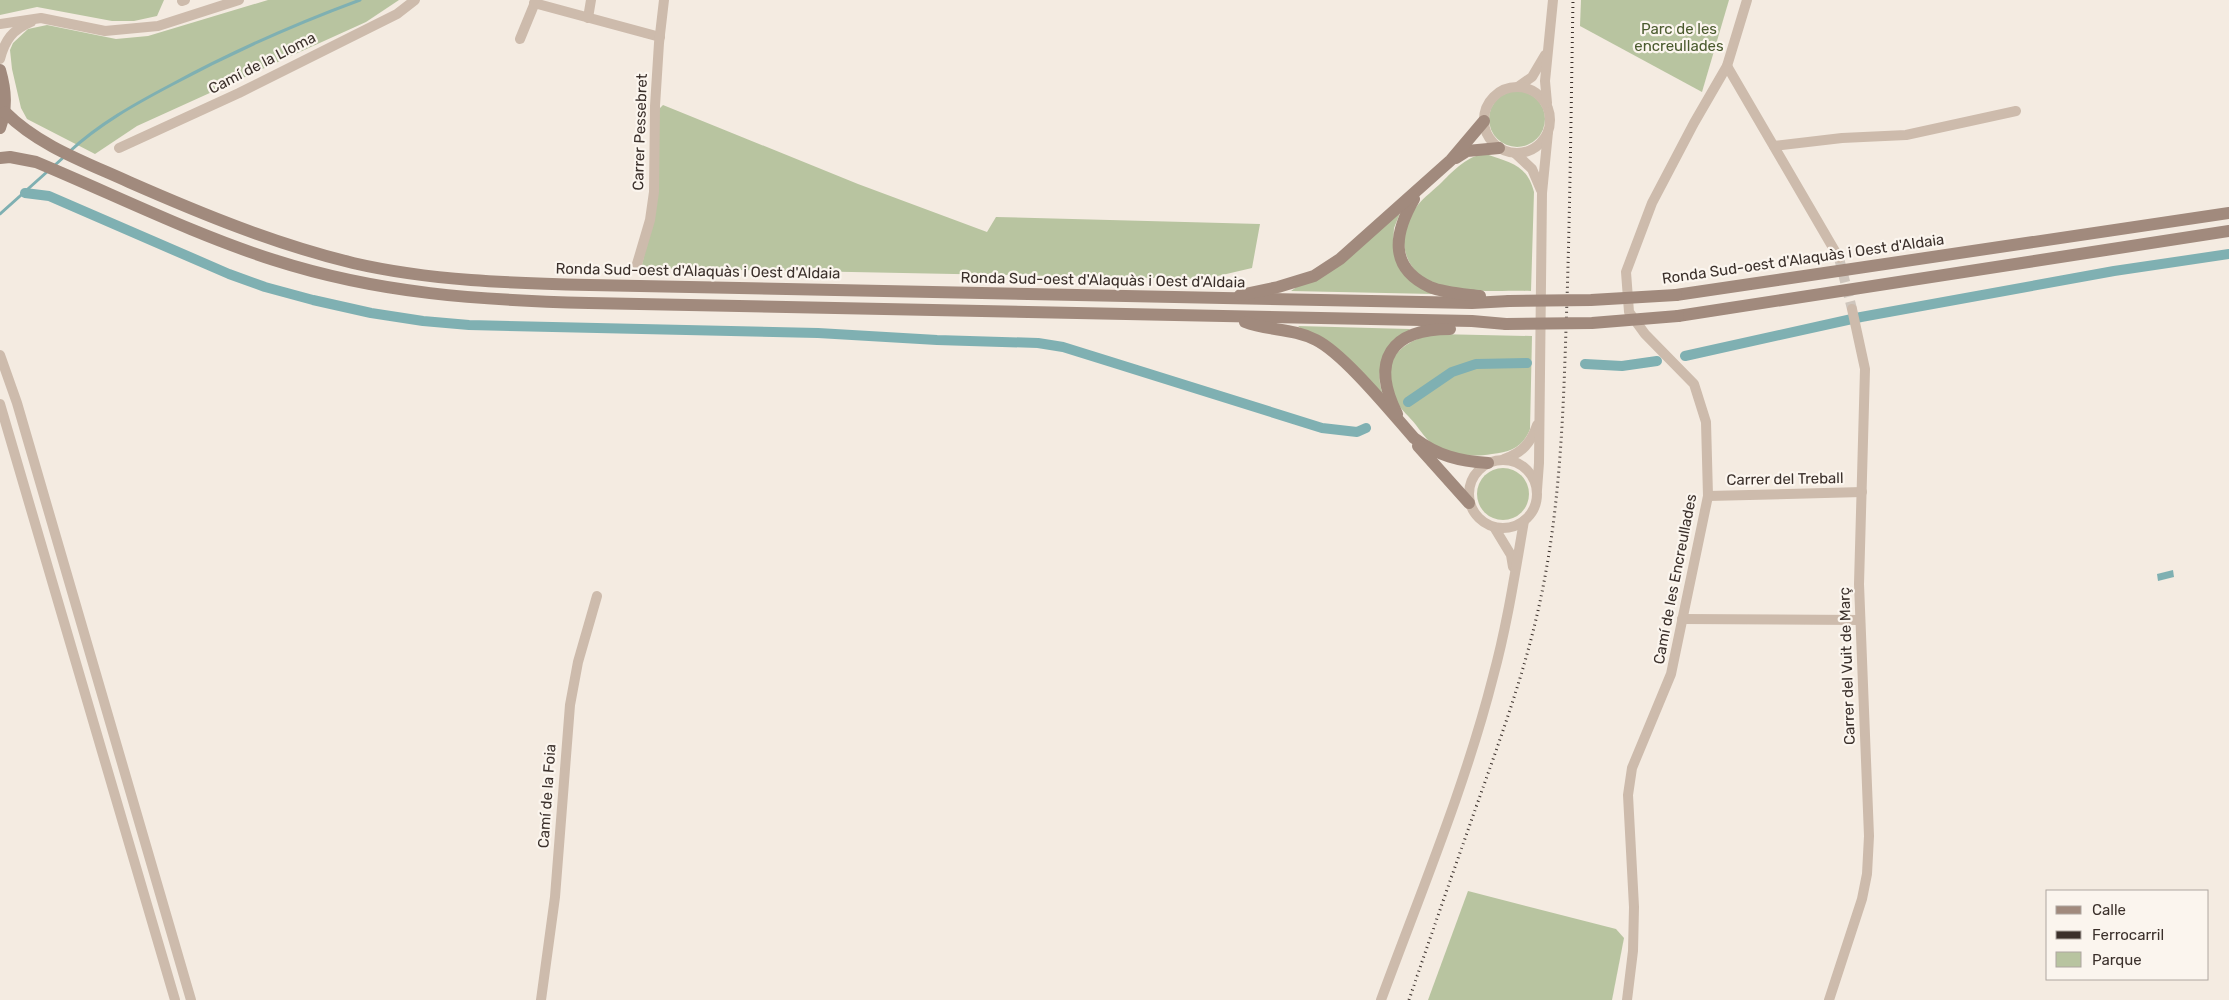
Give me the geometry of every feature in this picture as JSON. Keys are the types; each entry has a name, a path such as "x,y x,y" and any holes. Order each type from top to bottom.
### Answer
{"main road":[{"path":"0,70 5,88 5,112 0,128"},
{"name":"Ronda Sud-oest d'Alaquàs i Oest d'Aldaia","path":"5,112 22,129 53,148 212,218 282,243 354,263 431,276 501,282 1472,303 1591,300 1676,295 2229,213"},
{"path":"1231,299 1247,292 1278,287 1314,276 1340,259 1420,190 1451,160 1484,120"},
{"path":"1451,160 1467,151 1499,148"},
{"path":"0,158 10,157 36,162 206,235 274,260 350,280 428,294 498,300 589,303 1231,317 1463,320 1506,324 1592,324 1678,316 2229,231"},
{"path":"1420,190 1399,232 1401,256 1409,272 1431,287 1509,301"},
{"path":"1231,317 1253,325 1283,329 1316,340 1340,359 1414,438 1425,454 1470,503"},
{"path":"1402,425 1384,382 1386,364 1395,346 1411,334 1425,330 1487,328 1506,324"},
{"path":"1414,438 1439,454 1452,459 1488,463"}],"street":[{"path":"0,24 41,18 105,31 158,26 239,0"},
{"name":"Camí de la Lloma","path":"119,148 239,92 397,14 415,0"},
{"path":"588,18 591,0"},
{"name":"Carrer Pessebret","path":"637,264 650,220 654,192 655,106 664,0"},
{"path":"1381,1000 1458,790 1483,714 1503,639 1524,521 1534,507 1537,490 1540,417 1542,193 1550,114 1547,105 1545,81 1553,0"},
{"name":"Camí de les Encreullades","path":"1627,1000 1633,951 1634,916 1628,795 1632,768 1671,674 1708,496 1706,422 1694,384 1645,334 1629,312 1626,272 1652,203 1726,66 1747,0"},
{"path":"520,39 535,2 660,37"},
{"path":"0,59 5,41 19,27 41,18"},
{"path":"1542,193 1532,168 1515,153 1499,148 1488,136 1484,120 1485,110 1494,96 1508,88 1519,86 1532,77 1547,52"},
{"path":"1726,66 1839,258"},
{"path":"1519,86 1535,92 1547,105"},
{"path":"1774,146 1842,138 1906,135 2016,110"},
{"path":"1515,153 1535,148 1548,132"},
{"name":"Carrer del Vuit de Març","path":"1829,1000 1862,899 1867,874 1869,836 1860,620 1865,369 1852,309"},
{"path":"0,355 17,403 191,1000"},
{"path":"0,404 175,1000"},
{"path":"1524,521 1505,528 1494,527 1478,518 1470,503 1468,493 1474,475 1488,463 1504,460 1521,451 1530,442 1540,417"},
{"path":"1504,460 1526,468 1537,490"},
{"name":"Carrer del Treball","path":"1708,496 1862,492"},
{"path":"1494,527 1510,555 1514,578"},
{"name":"Camí de la Foia","path":"541,1000 555,897 570,705 578,662 597,596"},
{"path":"1682,619 1860,620"}],"green space":[{"path":"0,0 164,0 157,16 134,21 112,21 37,7 0,15"},
{"path":"268,0 399,0 366,22 137,126 95,154 27,119 21,108 12,69 10,50 13,43 28,29 47,25 116,39 148,36"},
{"name":"Parc de les encreullades","path":"1581,0 1729,0 1702,92 1580,26"},
{"path":"1517,91 1528,93 1537,99 1543,108 1545,119 1543,130 1537,139 1528,145 1517,147 1506,145 1497,139 1491,130 1489,119 1491,108 1497,99 1506,93"},
{"path":"663,105 858,184 987,232 996,217 1260,224 1252,268 1205,279 641,268 654,208 658,172 657,111"},
{"path":"1486,154 1510,163 1522,170 1531,183 1534,192 1531,291 1462,290 1436,284 1416,272 1406,254 1404,234 1411,215 1417,206 1467,160"},
{"path":"1400,213 1394,228 1393,245 1433,294 1291,291"},
{"path":"1298,326 1410,329 1390,352 1381,366 1380,384 1383,395"},
{"path":"1436,334 1532,336 1530,429 1524,440 1516,448 1505,452 1472,456 1446,451 1430,442 1400,407 1390,388 1390,365 1402,348 1423,337"},
{"path":"1498,468 1508,468 1522,475 1529,489 1529,499 1522,513 1508,520 1498,520 1488,516 1481,509 1477,499 1477,489 1481,479 1488,472"},
{"path":"1468,891 1616,929 1624,938 1612,1000 1428,1000"}],"water":[{"path":"2173,570 2174,577 2158,581 2157,574"}],"waterway":[{"path":"69,152 118,115 194,73 264,39 360,0"},
{"path":"55,165 65,156"},
{"path":"0,214 48,171"},
{"path":"25,193 49,196 229,274 265,287 371,313 423,321 469,325 818,333 937,340 1038,343 1063,347 1322,428 1357,432 1366,428"},
{"path":"1685,356 1861,317 2114,271 2229,254"},
{"path":"1585,364 1622,366 1657,361"},
{"path":"1408,402 1452,372 1476,364 1527,363"}],"tunnel":[{"path":"1839,258 1852,309"}],"railway":[{"path":"1409,1000 1518,684 1537,615 1550,544 1559,473 1565,365 1573,0"}]}
